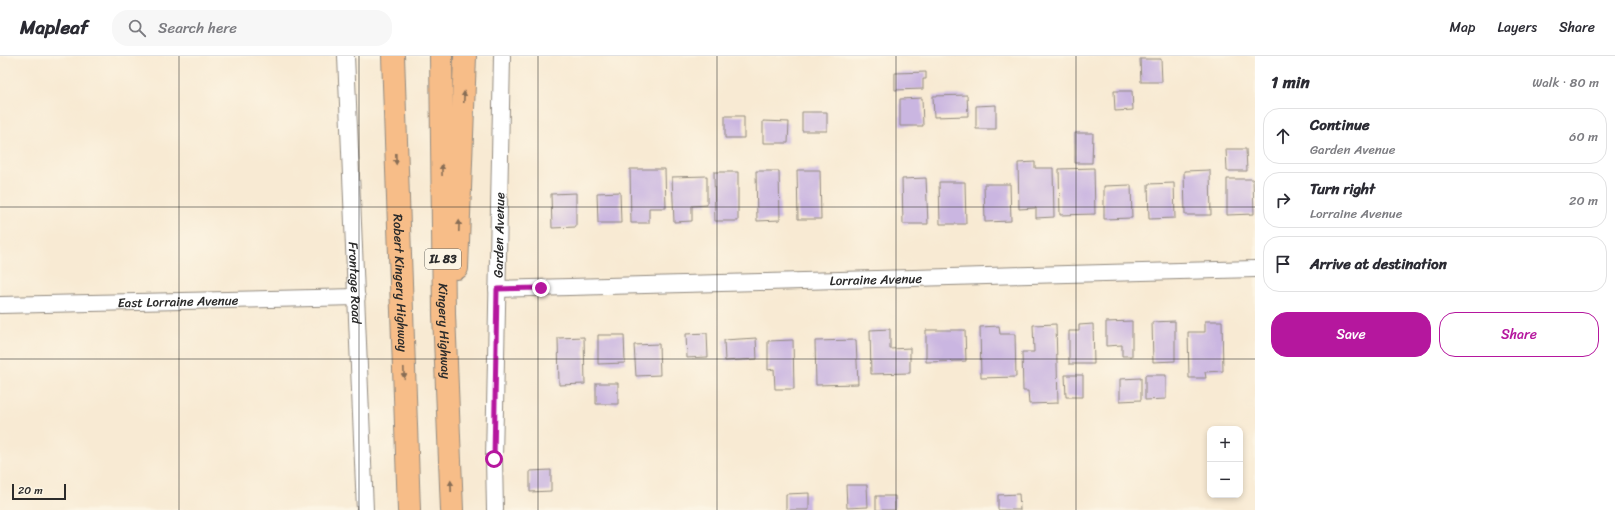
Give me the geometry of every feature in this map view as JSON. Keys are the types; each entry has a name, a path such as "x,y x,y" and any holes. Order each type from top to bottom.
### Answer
{"highway":[{"path":"390,56 395,120"},
{"name":"Robert Kingery Highway","path":"393,56 409,510"},
{"name":"Kingery Highway","path":"441,56 444,314 452,510"},
{"path":"450,461 465,56"}],"street":[{"name":"Frontage Road","path":"346,56 365,510"},
{"name":"Garden Avenue","path":"495,510 494,459 502,56"},
{"name":"Lorraine Avenue","path":"497,289 1255,269"},
{"name":"East Lorraine Avenue","path":"0,305 357,297"}],"building":[{"path":"1140,59 1161,59 1162,82 1141,82"},
{"path":"926,72 926,79 923,79 923,89 895,90 895,73"},
{"path":"1114,91 1132,91 1133,110 1115,111"},
{"path":"967,95 968,116 934,117 933,96"},
{"path":"922,98 923,126 900,126 900,99"},
{"path":"996,105 996,129 976,129 976,106"},
{"path":"802,112 827,112 827,131 802,131"},
{"path":"725,116 744,116 744,138 725,138"},
{"path":"763,121 789,122 788,143 763,143"},
{"path":"1075,133 1093,133 1092,163 1075,163"},
{"path":"1226,149 1246,149 1247,171 1227,171"},
{"path":"1035,162 1035,168 1053,168 1054,217 1036,218 1036,208 1019,209 1018,163"},
{"path":"1094,168 1095,214 1060,215 1059,169"},
{"path":"630,169 665,169 666,208 649,208 649,223 631,223"},
{"path":"797,170 820,170 821,219 798,219"},
{"path":"1210,170 1211,215 1185,215 1184,171"},
{"path":"756,171 779,171 780,220 757,221"},
{"path":"714,172 738,172 738,221 715,221"},
{"path":"707,176 707,205 692,206 692,221 674,222 672,177"},
{"path":"926,178 928,224 903,224 902,179"},
{"path":"1227,179 1253,179 1254,214 1227,215"},
{"path":"939,182 965,182 966,224 940,224"},
{"path":"1174,183 1175,218 1149,219 1148,184"},
{"path":"984,184 1010,184 1011,221 985,222"},
{"path":"1131,185 1132,218 1104,219 1104,186"},
{"path":"620,192 621,223 598,223 597,193"},
{"path":"576,193 576,227 552,228 551,194"},
{"path":"1132,321 1132,356 1122,356 1122,345 1106,346 1106,322"},
{"path":"1175,321 1175,361 1153,362 1152,322"},
{"path":"1205,321 1222,321 1223,371 1205,372 1206,378 1189,378 1188,332 1205,332"},
{"path":"1056,324 1058,403 1029,404 1028,391 1023,391 1022,352 1034,352 1033,325"},
{"path":"1093,324 1094,364 1069,364 1069,331 1079,331 1079,325"},
{"path":"999,326 1000,334 1015,334 1016,377 981,378 980,327"},
{"path":"890,329 890,349 910,348 910,373 871,374 870,330"},
{"path":"926,330 965,330 966,361 926,362"},
{"path":"707,333 708,357 687,358 686,334"},
{"path":"598,335 624,335 625,363 598,364"},
{"path":"584,337 585,384 559,385 558,338"},
{"path":"756,338 757,359 725,361 724,340"},
{"path":"793,340 794,389 775,389 774,369 768,370 768,341"},
{"path":"856,340 858,384 816,385 815,341"},
{"path":"659,344 660,375 636,376 634,345"},
{"path":"1065,375 1083,375 1083,397 1066,397"},
{"path":"1145,375 1166,375 1166,399 1145,400"},
{"path":"1141,378 1141,400 1120,401 1120,379"},
{"path":"596,383 618,383 618,404 596,404"},
{"path":"551,470 551,491 530,492 530,471"},
{"path":"846,485 867,485 868,507 847,508"},
{"path":"809,493 809,510 786,510 786,494"},
{"path":"1019,494 1020,510 998,510 998,495"},
{"path":"876,496 895,496 895,510 876,510"}],"route":[{"path":"494,459 497,289 541,288"}]}
